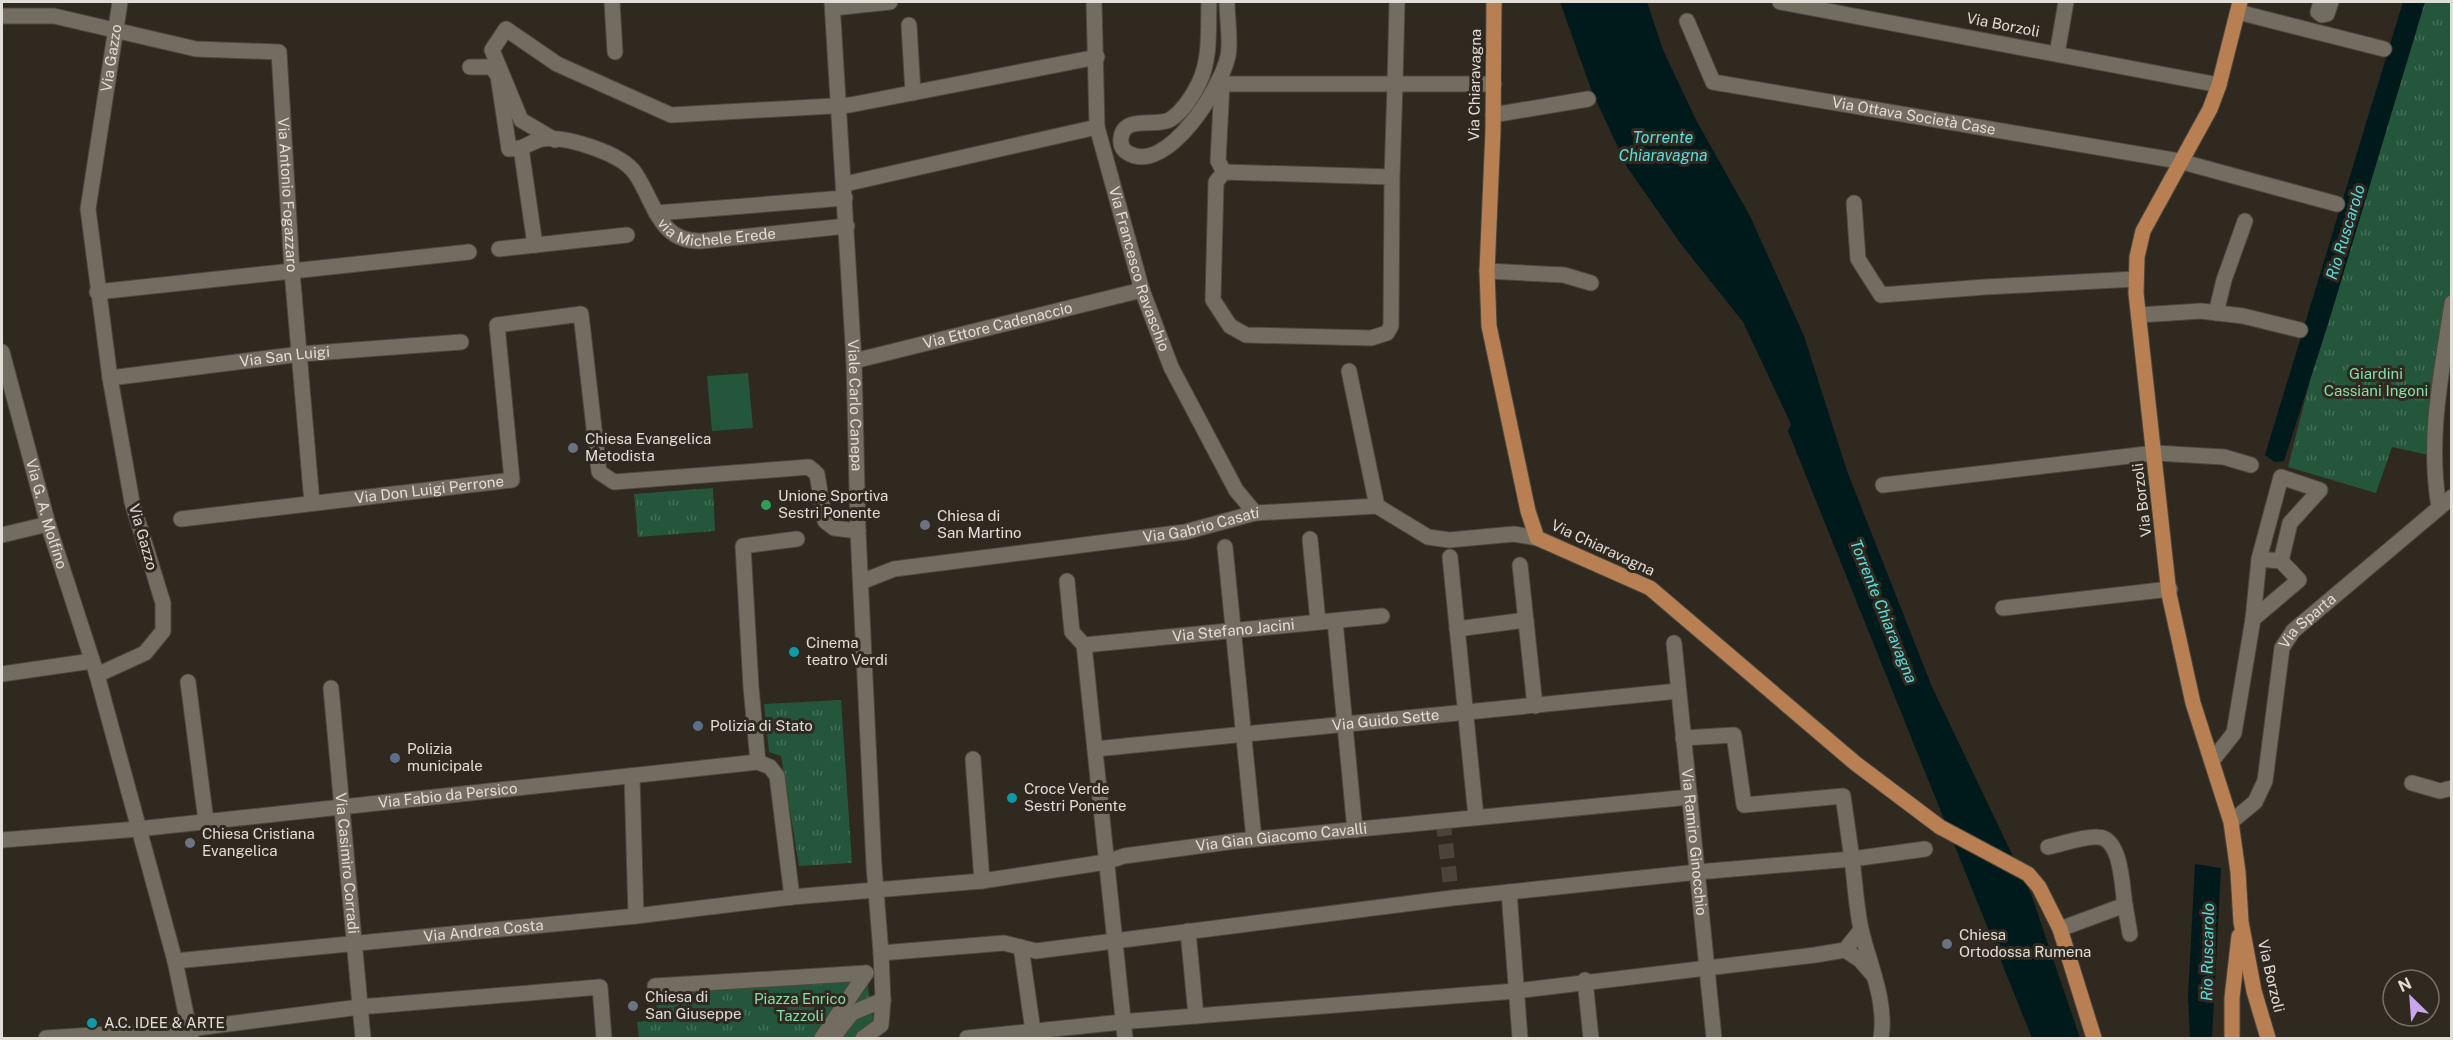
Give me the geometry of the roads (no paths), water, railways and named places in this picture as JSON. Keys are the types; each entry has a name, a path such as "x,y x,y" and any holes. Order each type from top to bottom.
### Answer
{"main road":[{"name":"Via Chiaravagna","path":"1494,2 1494,84 1487,271 1489,326 1528,512 1537,538 1650,588 1855,763 1940,827 2028,874 2039,887 2060,929 2094,1038"},
{"name":"Via Borzoli","path":"2239,7 2219,85 2210,109 2179,161 2143,231 2136,279 2170,589 2193,704 2231,822 2238,872 2241,922 2254,991 2268,1038"},
{"name":"Via Borzoli","path":"2232,1038 2232,998 2241,922"}],"street":[{"name":"Via Gazzo","path":"2,674 95,668 145,653 163,631 163,603 132,502 97,292 88,209 120,2"},
{"path":"612,2 615,52"},
{"path":"833,5 890,2"},
{"name":"Via Francesco Ravaschio","path":"1094,2 1097,127 1142,290 1171,367 1236,490 1255,513"},
{"path":"1209,2 1206,63 1193,95 1172,118 1161,123 1136,122 1125,128 1121,137 1122,147 1134,156 1145,155 1172,142 1192,122 1220,84"},
{"path":"1224,172 1218,162 1220,84 1228,56 1227,2"},
{"path":"1224,172 1216,182 1213,300 1230,326 1246,335 1371,338 1387,333 1391,326 1397,2"},
{"name":"Via Borzoli","path":"1780,2 1865,9 2057,54 2219,85"},
{"path":"2057,54 2066,2"},
{"path":"2322,8 2327,14 2331,2"},
{"name":"Viale Carlo Canepa","path":"833,5 854,361 858,531 883,1000 880,1025 863,1038"},
{"path":"2239,7 2384,49"},
{"path":"2317,31 2322,8"},
{"name":"Via Antonio Fogazzaro","path":"2,16 54,16 196,49 279,52 292,271 301,354 312,503"},
{"name":"Via Ottava Società Case","path":"1687,21 1713,82 2179,161"},
{"path":"909,25 913,93"},
{"name":"via Michele Erede","path":"555,140 521,120 492,50 506,29 557,64 671,115 839,106"},
{"path":"839,106 1097,57"},
{"path":"470,67 492,67 498,76 509,149 521,148 534,245"},
{"path":"1220,84 1494,84"},
{"path":"1493,115 1588,99"},
{"path":"656,213 845,191 1097,127"},
{"name":"via Michele Erede","path":"521,148 542,139 581,142 619,160 634,172 667,230 690,241 847,226"},
{"path":"2179,161 2337,204"},
{"path":"1224,172 1392,177"},
{"path":"1854,203 1858,259 1881,295 2136,279"},
{"path":"2216,313 2224,280 2245,221"},
{"path":"499,249 627,235"},
{"path":"97,292 469,252"},
{"path":"1487,271 1564,275 1591,283"},
{"name":"Via Ettore Cadenaccio","path":"854,361 1142,290"},
{"path":"2439,507 2433,456 2436,410 2451,303"},
{"path":"2139,315 2201,311 2243,316 2300,330"},
{"name":"Via Don Luigi Perrone","path":"181,519 512,480 497,325 580,314 599,472 614,482 809,467 817,474 825,521 834,528 858,531"},
{"name":"Via San Luigi","path":"110,378 301,354 460,342"},
{"name":"Via G. A. Molfino","path":"2,352 48,524 95,668"},
{"path":"1349,371 1377,506 1428,537 1449,540 1514,534 1537,538"},
{"path":"1883,485 2155,453 2224,457 2251,465"},
{"path":"2212,760 2234,733 2253,619 2259,559 2281,477 2320,490 2290,523 2281,561"},
{"name":"Via Sparta","path":"2231,822 2255,802 2265,782 2282,648 2293,631 2451,497"},
{"name":"Via Gabrio Casati","path":"861,582 894,570 1185,532 1255,513 1377,506"},
{"path":"2,535 48,524"},
{"path":"792,897 777,776 770,767 758,762 743,546 796,539"},
{"path":"1310,539 1318,622"},
{"path":"1225,546 1254,839"},
{"path":"1450,557 1476,818"},
{"path":"2253,619 2299,580 2281,561 2259,559"},
{"path":"1520,566 1535,706"},
{"path":"1067,581 1072,632 1084,645 1125,1038"},
{"path":"2003,608 2170,589"},
{"name":"Via Stefano Jacini","path":"1084,645 1382,616"},
{"path":"1457,628 1526,620"},
{"path":"1335,621 1354,830"},
{"name":"Via Ramiro Ginocchio","path":"1674,643 1714,1038"},
{"path":"95,668 175,961 190,1034"},
{"path":"188,682 206,821"},
{"name":"Via Casimiro Corradi","path":"331,688 363,1038"},
{"name":"Via Guido Sette","path":"1095,749 1678,692"},
{"path":"1683,738 1734,735 1744,805 1843,796 1861,930 1875,978 1884,1035"},
{"path":"973,759 982,881"},
{"name":"Via Fabio da Persico","path":"2,840 138,829 758,762"},
{"path":"632,776 636,916"},
{"path":"2412,783 2440,791 2451,789"},
{"name":"Via Gian Giacomo Cavalli","path":"792,897 876,892 982,881 1106,862 1124,856 1254,839 1690,797"},
{"path":"2048,847 2098,837 2109,841 2117,855 2130,934"},
{"path":"881,954 1004,943 1036,951 1509,892 1698,872 1806,864 1925,849"},
{"path":"1509,892 1520,1038"},
{"name":"Via Andrea Costa","path":"175,961 636,916 792,897"},
{"path":"2060,929 2125,905"},
{"path":"967,1038 1034,1035 1123,1022 1516,991 1815,955 1845,950 1861,930"},
{"path":"1188,931 1196,1016"},
{"path":"1021,947 1034,1035"},
{"path":"1845,950 1860,960 1875,978"},
{"path":"655,986 866,972 822,1038"},
{"path":"1585,981 1591,1038"},
{"path":"56,1038 190,1034 360,1007 600,987 604,1038"},
{"path":"832,1038 852,1013 883,1000"}],"water":[{"name":"Torrente Chiaravagna","path":"1560,2 1647,2 1663,50 1697,122 1750,216 1804,336 1847,471 1932,687 2031,894 2080,1038 2032,1038 1788,431 1791,424 1743,322 1681,244 1627,167 1591,89"},
{"name":"Rio Ruscarolo","path":"2403,2 2425,2 2329,321 2284,461 2275,462 2265,455"},
{"name":"Rio Ruscarolo","path":"2195,864 2221,868 2212,1038 2190,1038 2188,997"}],"tunnel":[{"path":"1443,821 1452,898"}],"place":[{"name":"Chiesa Evangelica Metodista","path":"573,448"},
{"name":"Unione Sportiva Sestri Ponente","path":"766,505"},
{"name":"Chiesa di San Martino","path":"925,525"},
{"name":"Cinema teatro Verdi","path":"794,652"},
{"name":"Polizia di Stato","path":"698,726"},
{"name":"Polizia municipale","path":"395,758"},
{"name":"Croce Verde Sestri Ponente","path":"1012,798"},
{"name":"Chiesa Cristiana Evangelica","path":"190,843"},
{"name":"Chiesa Ortodossa Rumena","path":"1947,944"},
{"name":"Chiesa di San Giuseppe","path":"633,1006"},
{"name":"A.C. IDEE & ARTE","path":"92,1023"}],"park label":[{"name":"Giardini Cassiani Ingoni","path":"2376,382"},
{"name":"Piazza Enrico Tazzoli","path":"800,1008"}]}
